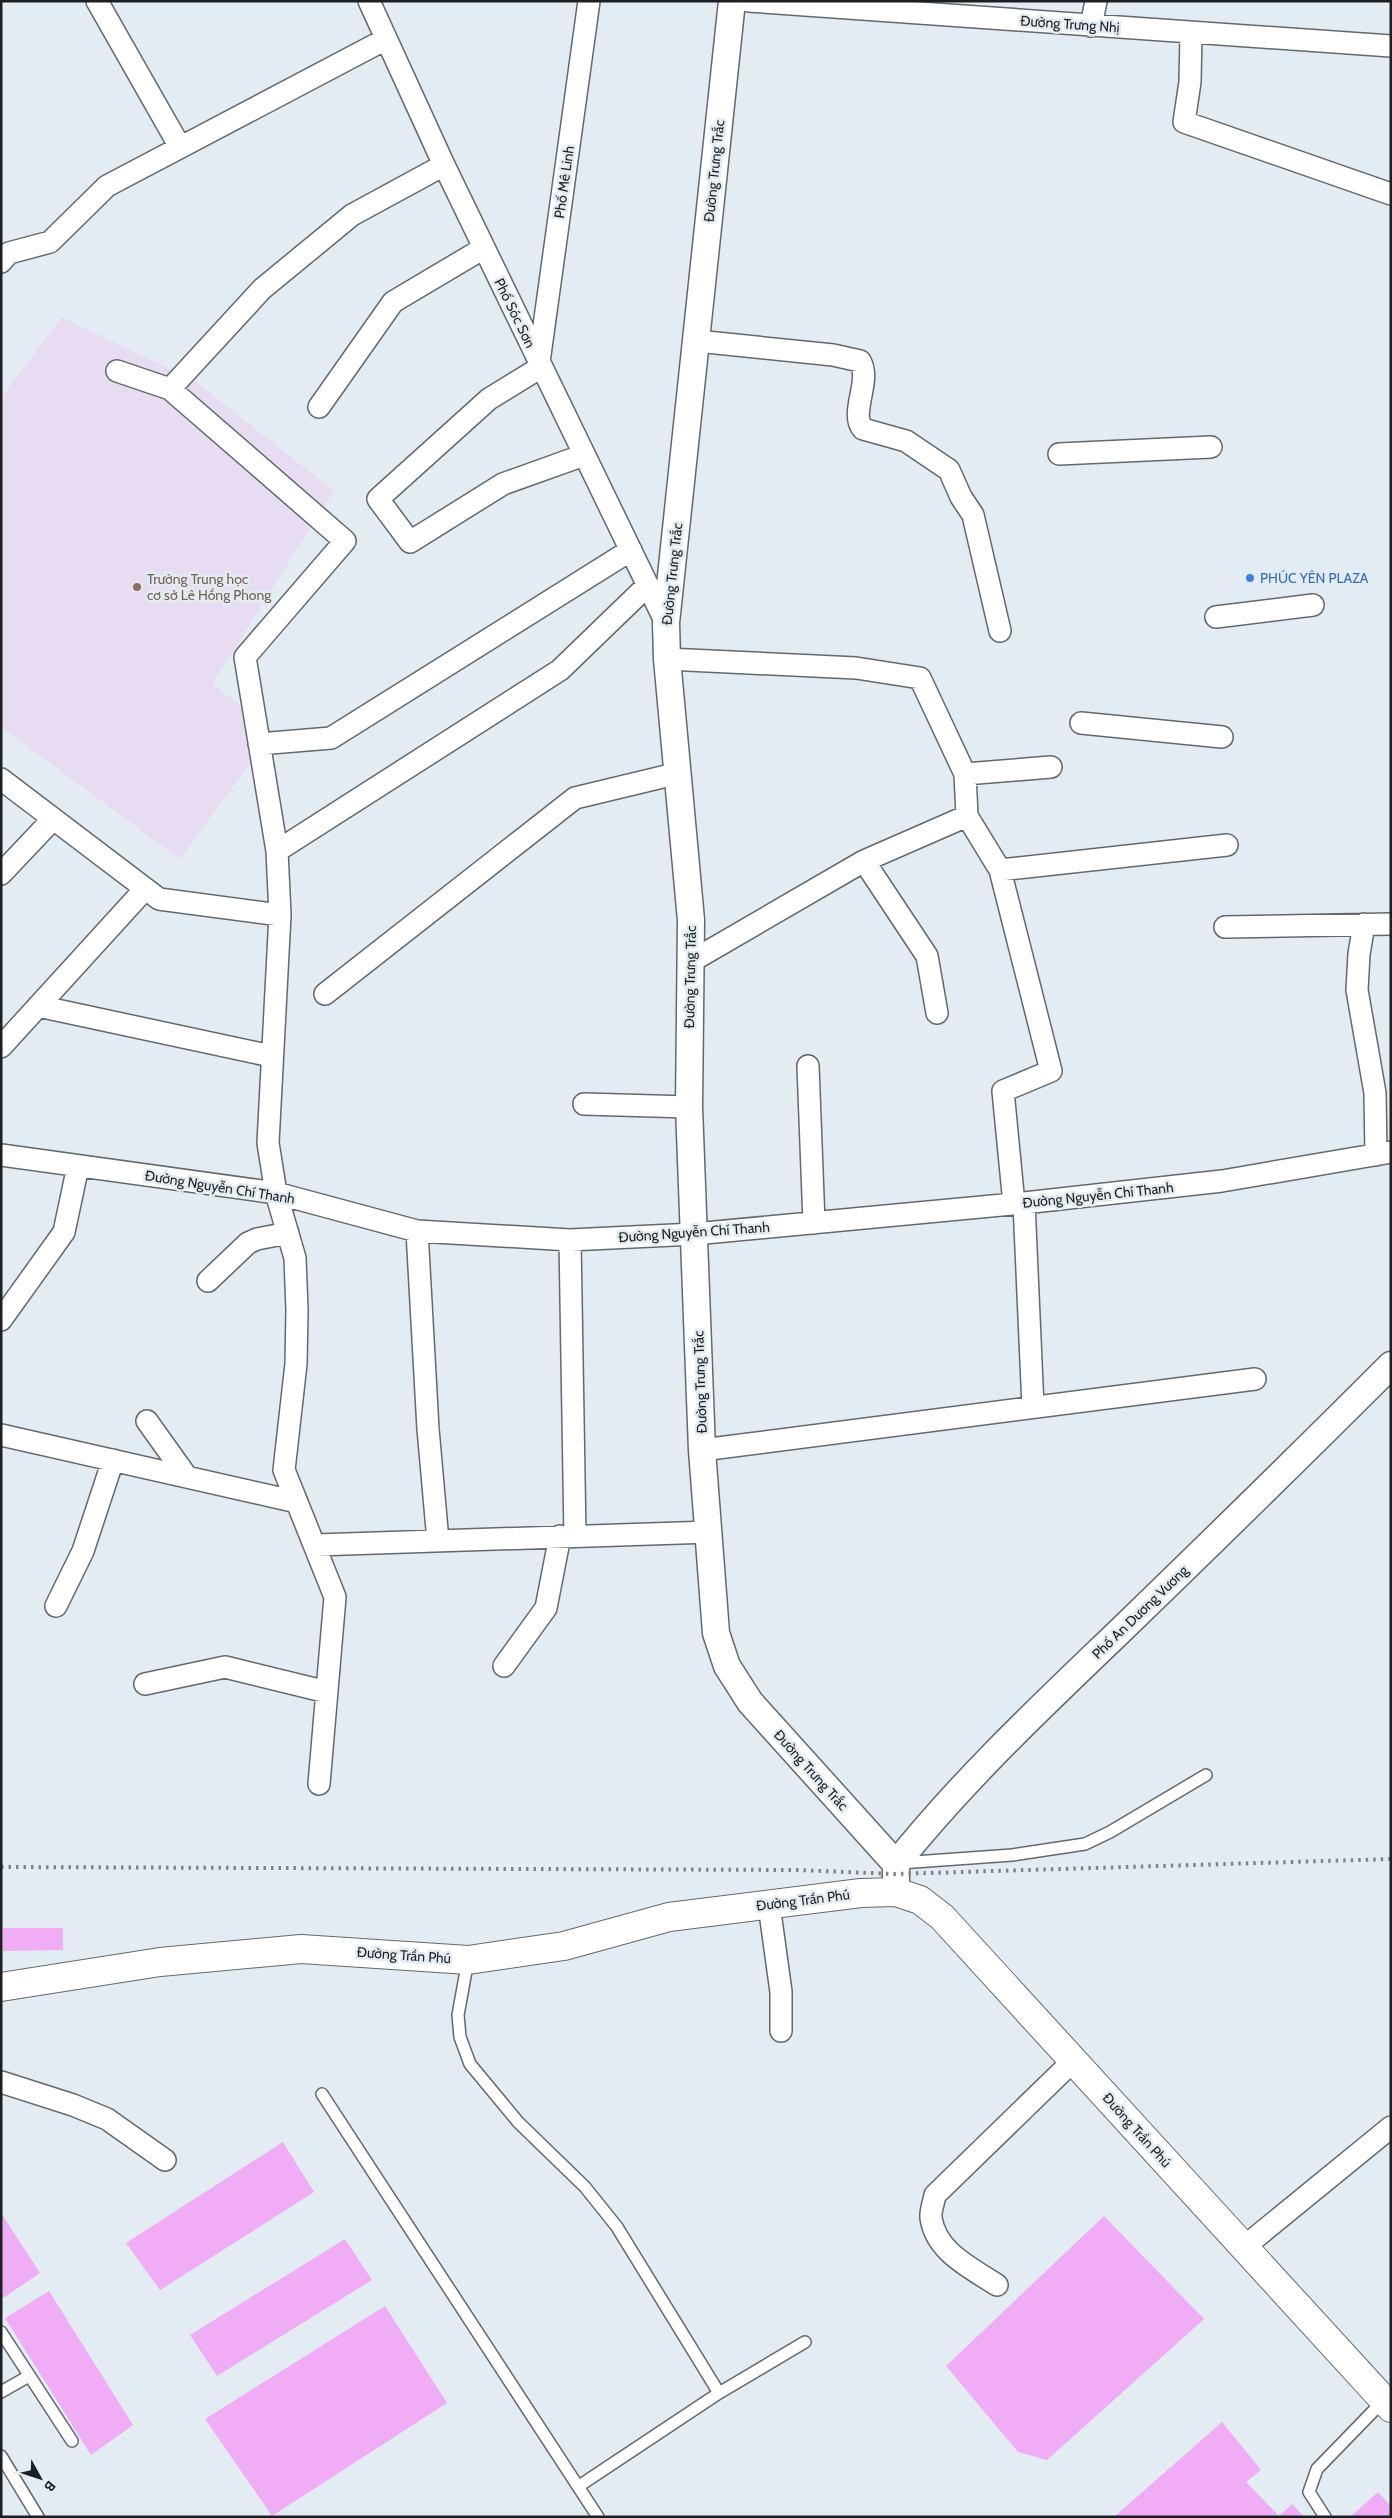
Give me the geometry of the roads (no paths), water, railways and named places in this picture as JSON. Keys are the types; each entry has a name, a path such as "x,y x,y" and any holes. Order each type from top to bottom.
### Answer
{"main road":[{"name":"Đường Trần Phú","path":"1,1986 160,1962 301,1948 468,1960 564,1946 668,1917 861,1893 896,1892 920,1900 942,1917 1387,2404"}],"street":[{"path":"97,1 180,147"},
{"name":"Phố Sóc Sơn","path":"369,1 444,165 666,623"},
{"name":"Phố Mê Linh","path":"540,364 589,1"},
{"name":"Đường Trưng Trắc","path":"732,1 666,623 667,659 691,920 688,1107 702,1450 710,1532 716,1632 727,1666 750,1702 896,1864"},
{"name":"Đường Trưng Nhị","path":"749,1 919,7 1091,26 1391,46"},
{"path":"1091,26 1096,1"},
{"path":"1191,32 1190,82 1184,122 1391,194"},
{"path":"1,262 9,253 50,242 107,186 386,39"},
{"path":"170,389 262,288 352,215 444,165"},
{"path":"319,407 393,302 484,248"},
{"path":"697,341 833,355 860,361 863,366 864,378 858,416 863,429 906,442 949,470 960,497 973,515 1000,631"},
{"path":"540,364 489,400 378,499 410,542 503,484 584,455"},
{"path":"117,371 170,389 345,541 245,656 277,850 280,915 271,1056 268,1143 276,1193 295,1258 296,1355 284,1470 316,1545 335,1597 319,1784"},
{"path":"1059,454 1211,447"},
{"path":"259,744 331,738 630,550"},
{"path":"277,850 560,670 648,585"},
{"path":"1216,617 1313,605"},
{"path":"667,659 856,668 920,678 965,774 967,816 1000,870 1051,1072 1003,1090 1019,1204 1033,1407"},
{"path":"1081,723 1222,737"},
{"path":"965,774 1051,768"},
{"path":"325,994 575,798 678,773"},
{"path":"1,779 159,899 280,915"},
{"path":"690,962 864,861 967,816"},
{"path":"1,874 53,819"},
{"path":"1000,870 1227,845"},
{"path":"864,861 927,956 937,1013"},
{"path":"1,1046 145,889"},
{"path":"1364,924 1359,954 1357,990 1375,1093 1383,1153"},
{"path":"1224,926 1391,924"},
{"path":"38,1006 271,1056"},
{"path":"808,1066 814,1223"},
{"path":"584,1104 688,1107"},
{"name":"Đường Nguyễn Chí Thanh","path":"1,1155 276,1193 418,1231 570,1240 694,1234 1019,1204 1222,1181 1383,1153"},
{"path":"1,1320 64,1232 78,1166"},
{"path":"418,1231 428,1429 438,1541"},
{"path":"208,1281 248,1243 288,1233"},
{"path":"504,1666 546,1608 568,1536 570,1240"},
{"name":"Phố An Dương Vương","path":"896,1864 929,1822 985,1762 1278,1478 1391,1365"},
{"path":"702,1450 1255,1379"},
{"path":"147,1422 187,1477"},
{"path":"1,1435 297,1502"},
{"path":"56,1606 84,1551 112,1460"},
{"path":"316,1545 710,1532"},
{"path":"145,1684 225,1667 327,1692"},
{"path":"896,1864 896,1892"},
{"path":"769,1905 781,1992 781,2031"},
{"path":"997,2285 957,2258 937,2240 931,2216 935,2194 1073,2061"},
{"path":"1,2082 73,2105 107,2119 166,2160"},
{"path":"1244,2247 1391,2127"}],"lane":[{"path":"896,1864 1012,1855 1085,1844 1110,1832 1206,1775"},
{"path":"468,1960 458,2015 460,2037 470,2064 518,2122 585,2187 617,2227 719,2393"},
{"path":"322,2094 598,2517"},
{"path":"1,2332 72,2441"},
{"path":"578,2486 719,2393 804,2342"},
{"path":"1,2392 29,2376"},
{"path":"1325,2517 1309,2492 1317,2469 1387,2404"},
{"path":"1,2456 38,2517"}],"railway":[{"path":"1,1867 797,1870 895,1874 1391,1859"}],"place":[{"name":"PHÚC YÊN PLAZA","path":"1250,578"},
{"name":"Trường Trung học cơ sở Lê Hồng Phong","path":"137,587"}]}
